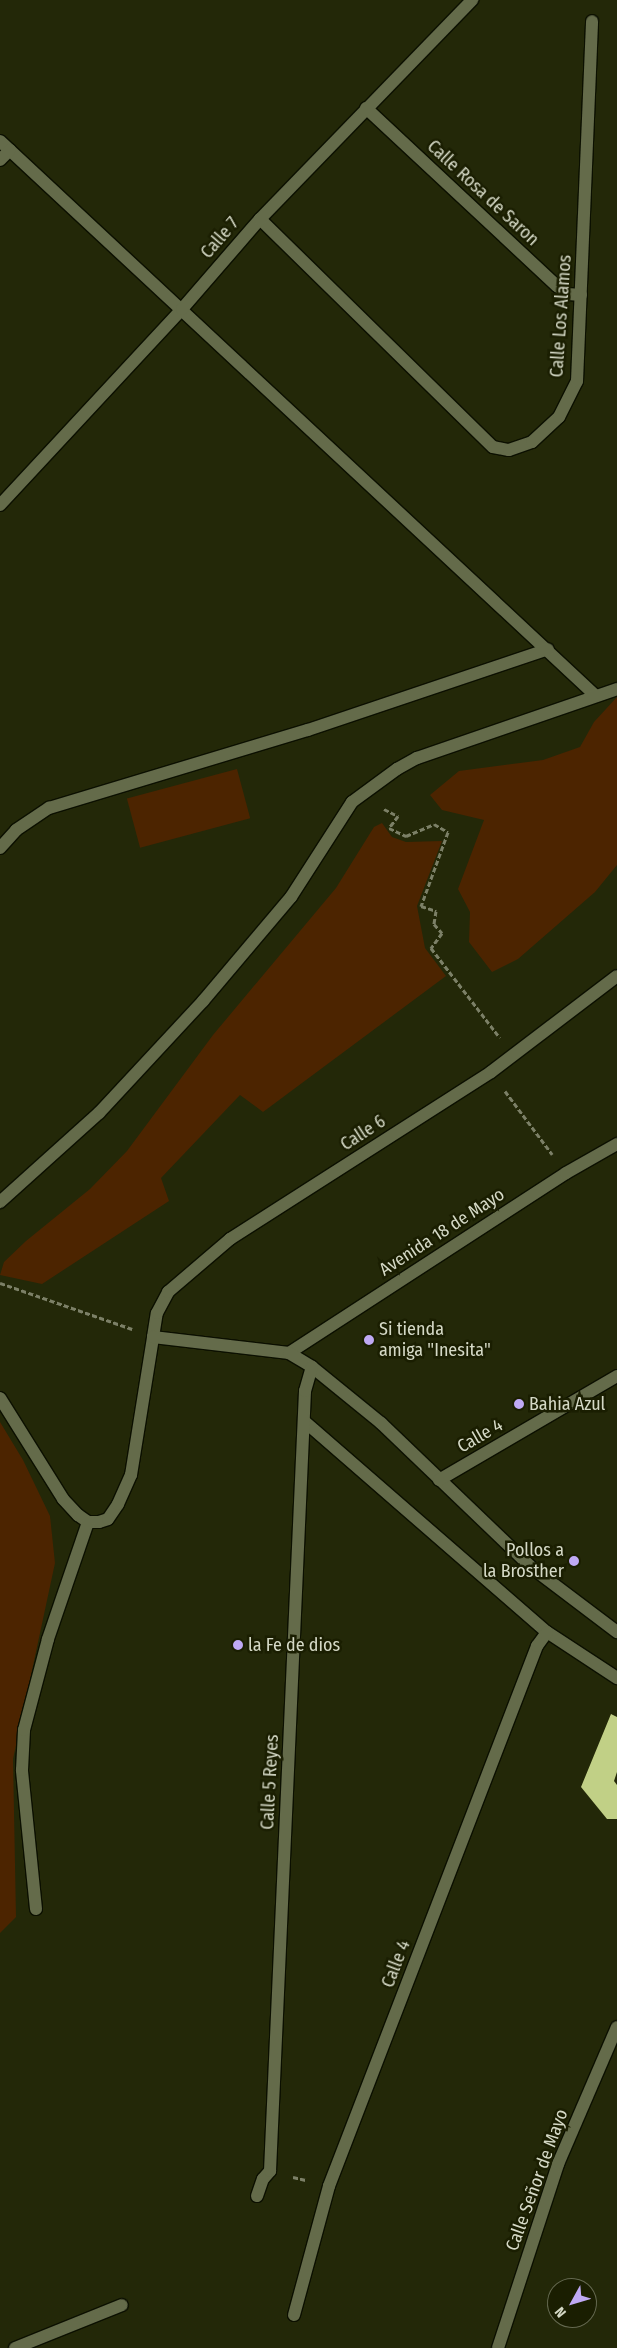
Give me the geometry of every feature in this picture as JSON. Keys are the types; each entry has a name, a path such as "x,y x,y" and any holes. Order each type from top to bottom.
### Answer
{"street":[{"name":"Calle 7","path":"0,504 182,309 260,219 472,0"},
{"name":"Calle Los Alamos","path":"260,219 339,299 493,446 509,450 532,442 559,417 578,380 592,21"},
{"name":"Calle Rosa de Saron","path":"366,108 557,286 568,294 581,295"},
{"path":"0,160 5,145 596,695"},
{"path":"0,848 16,830 49,808 308,730 548,649"},
{"path":"0,1202 99,1113 203,1001 291,898 352,802 396,769 417,758 617,689"},
{"name":"Calle 6","path":"88,1522 108,1519 118,1504 131,1475 157,1313 168,1292 230,1239 491,1072 617,976"},
{"name":"Avenida 18 de Mayo","path":"289,1353 566,1173 617,1144"},
{"path":"154,1337 289,1353 312,1367 381,1423 531,1567 617,1632"},
{"name":"Calle 5 Reyes","path":"257,2196 263,2179 270,2171 305,1391 312,1367"},
{"name":"Calle 4","path":"439,1480 617,1376"},
{"path":"0,1398 63,1499 78,1516 88,1522 48,1639 24,1730 22,1770 36,1908"},
{"path":"304,1420 547,1632 617,1678"},
{"name":"Calle 4","path":"294,2315 328,2186 537,1646 547,1632"},
{"name":"Calle Señor de Mayo","path":"498,2348 558,2164 617,2027"},
{"path":"15,2348 122,2305"}],"path":[{"path":"352,802 376,805 398,816 388,828 406,836 434,824 448,832 421,906 436,911 434,924 442,933 431,948 512,1055"},
{"path":"491,1072 566,1173"},
{"path":"0,1283 154,1337"},
{"path":"270,2171 328,2186"}],"shaded area":[{"path":"617,697 617,865 595,892 518,959 492,972 469,942 470,912 458,889 484,820 442,810 430,795 459,771 543,760 580,747 594,722"},
{"path":"237,769 250,818 140,848 127,799"},
{"path":"382,823 392,837 406,842 442,841 417,906 425,948 446,976 263,1112 240,1095 161,1178 169,1201 42,1284 0,1275 4,1262 26,1241 90,1189 127,1151 213,1035 336,888 374,827"},
{"path":"0,1422 23,1460 50,1516 55,1563 13,1759 16,1917 0,1933"}],"building":[{"path":"611,1714 617,1717 617,1772 614,1781 617,1785 617,1819 607,1819 581,1787"}],"place":[{"name":"Si tienda amiga \"Inesita\"","path":"369,1340"},
{"name":"Bahia Azul","path":"519,1404"},
{"name":"Pollos a la Brosther","path":"574,1561"},
{"name":"la Fe de dios","path":"238,1645"}]}
